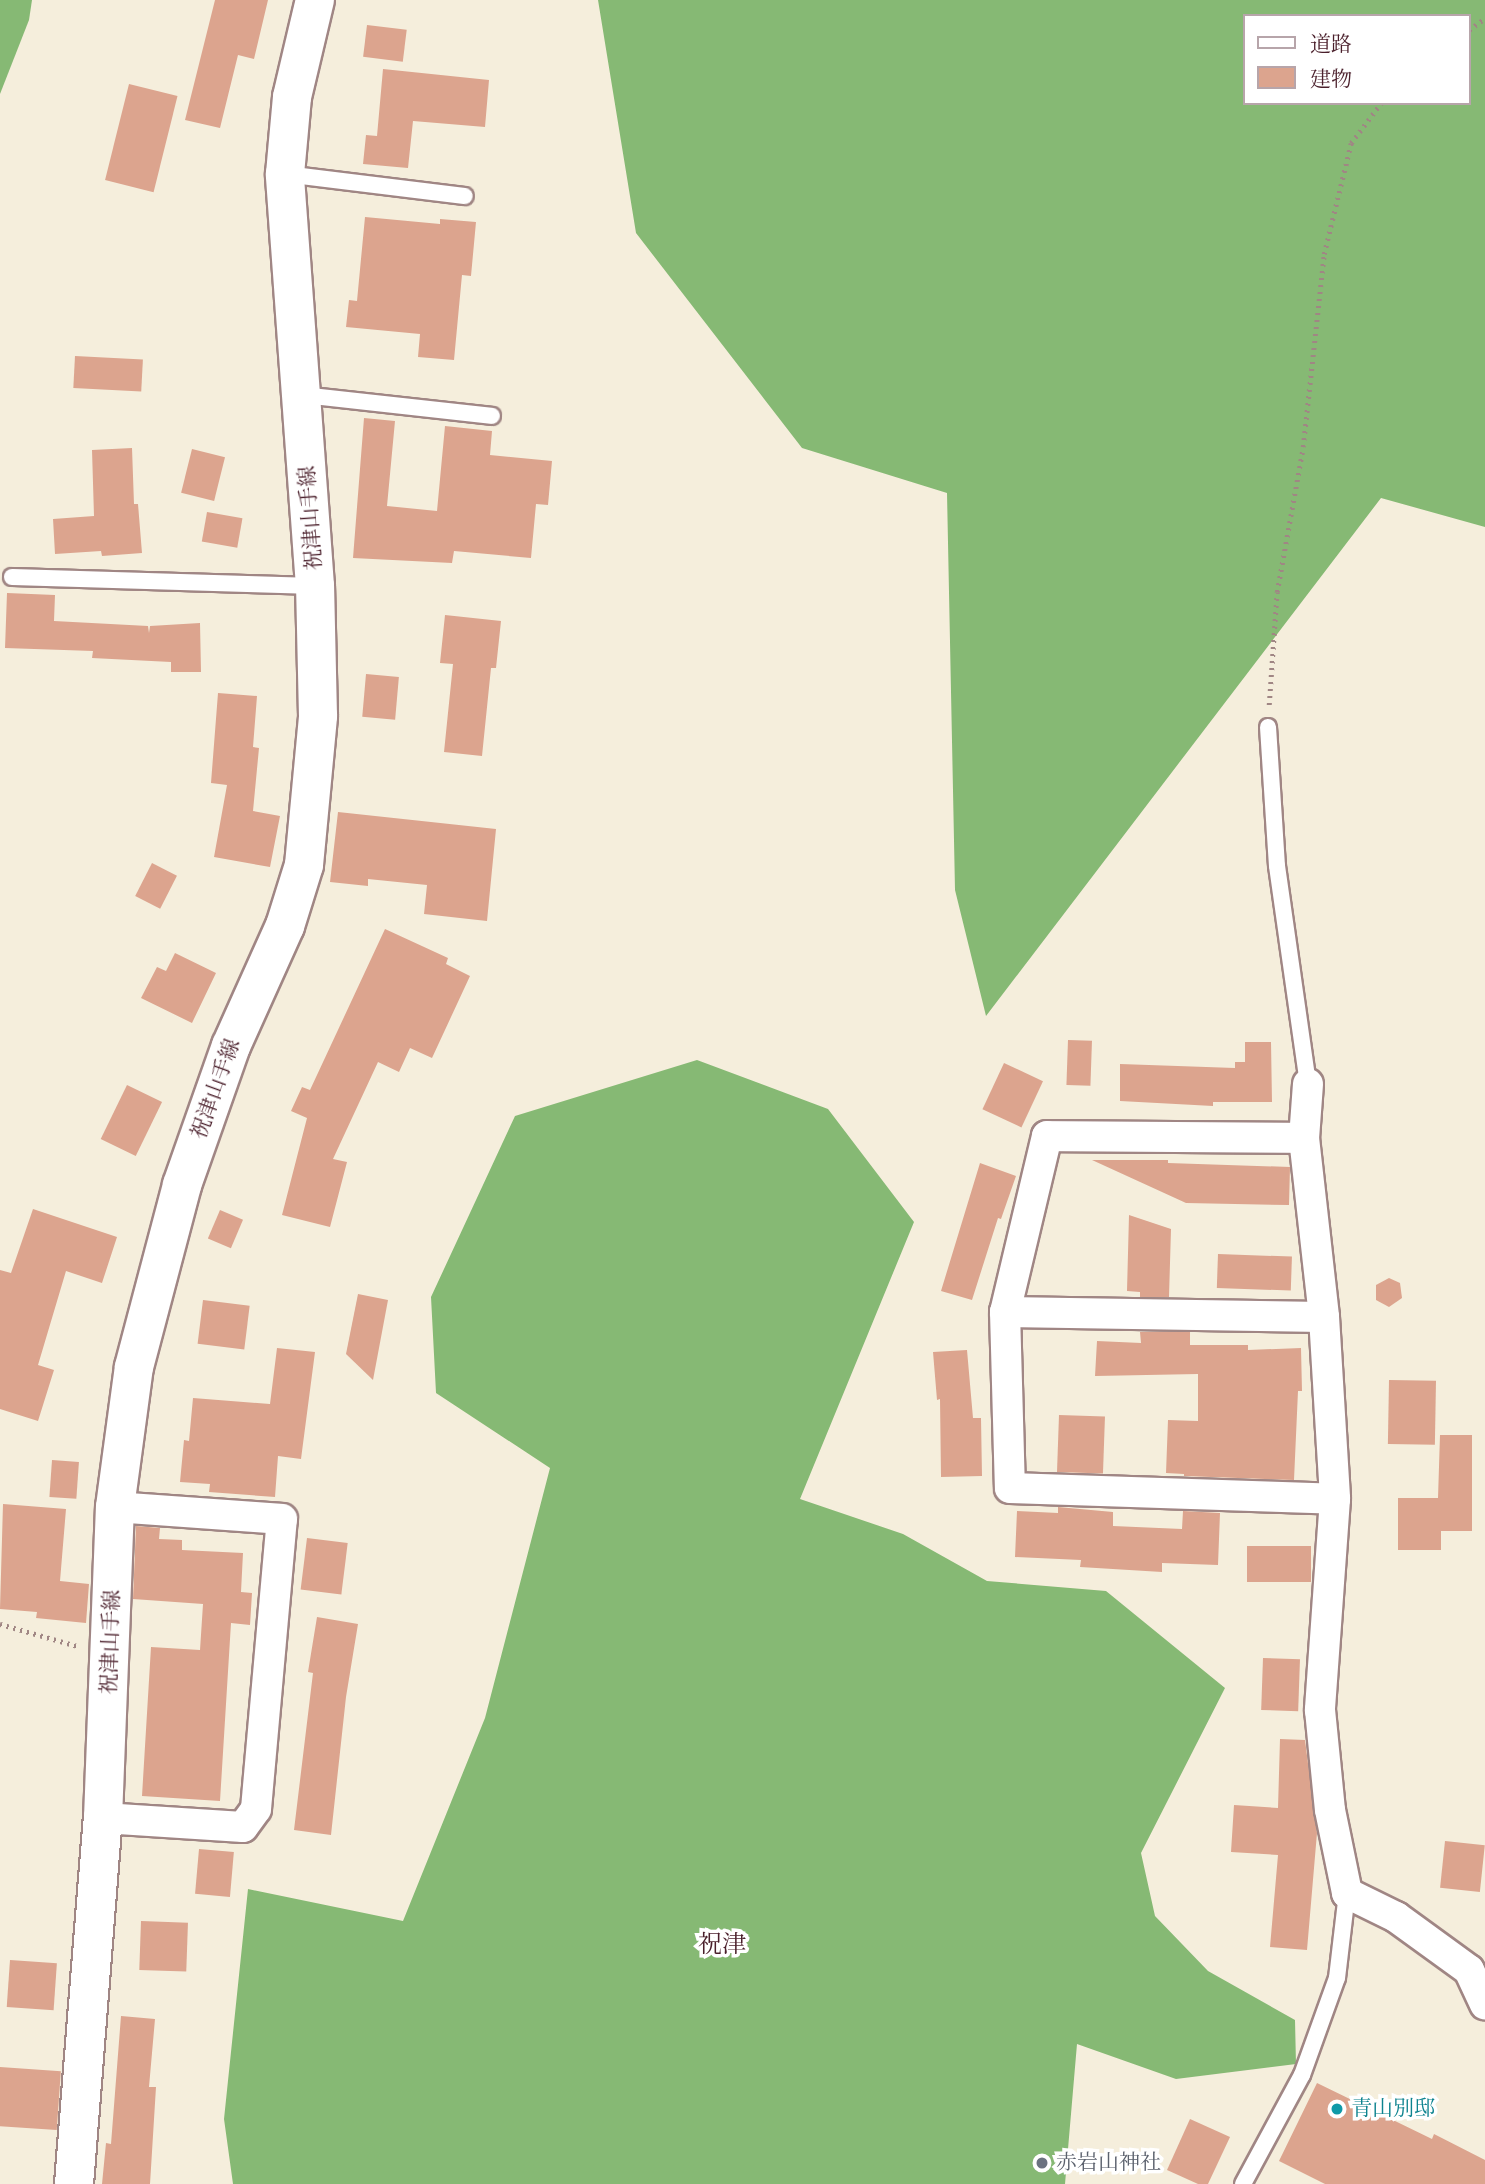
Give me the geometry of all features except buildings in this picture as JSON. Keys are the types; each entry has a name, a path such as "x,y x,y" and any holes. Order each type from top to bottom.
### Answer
{"street":[{"name":"祝津山手線","path":"74,2184 103,1818 111,1656 114,1507 134,1367 182,1185 231,1046 285,926 304,865 318,716 315,586 285,174 292,97 315,0"},
{"path":"1308,1084 1304,1138 1324,1317 1335,1499 1320,1710 1330,1810 1348,1893 1396,1917 1469,1970 1485,2004"},
{"path":"1304,1138 1047,1136 1005,1312 1010,1488 1335,1499"},
{"path":"1005,1312 1324,1317"},
{"path":"103,1818 243,1827 256,1809 282,1519 114,1507"}],"lane":[{"path":"285,174 465,196"},
{"path":"303,395 492,416"},
{"path":"12,577 315,586"},
{"path":"1268,726 1277,866 1308,1084"},
{"path":"1243,2184 1302,2075 1337,1978 1348,1893"}],"path":[{"path":"1268,726 1277,592 1303,447 1324,254 1351,143 1380,105"},
{"path":"0,1624 111,1656"}],"green space":[{"path":"0,0 32,0 29,20 0,94"},
{"path":"598,0 1485,0 1485,527 1381,498 986,1016 955,890 947,493 802,448 636,233"},
{"path":"697,1060 828,1109 914,1222 800,1499 903,1534 987,1581 1106,1591 1225,1688 1141,1853 1155,1916 1208,1971 1295,2020 1296,2064 1176,2079 1077,2044 1065,2184 233,2184 224,2119 248,1889 403,1921 485,1718 550,1468 436,1393 431,1297 515,1116"}],"place":[{"name":"青山別邸","path":"1337,2109"},
{"name":"赤岩山神社","path":"1042,2163"}],"district":[{"name":"祝津","path":"722,1946"}]}
